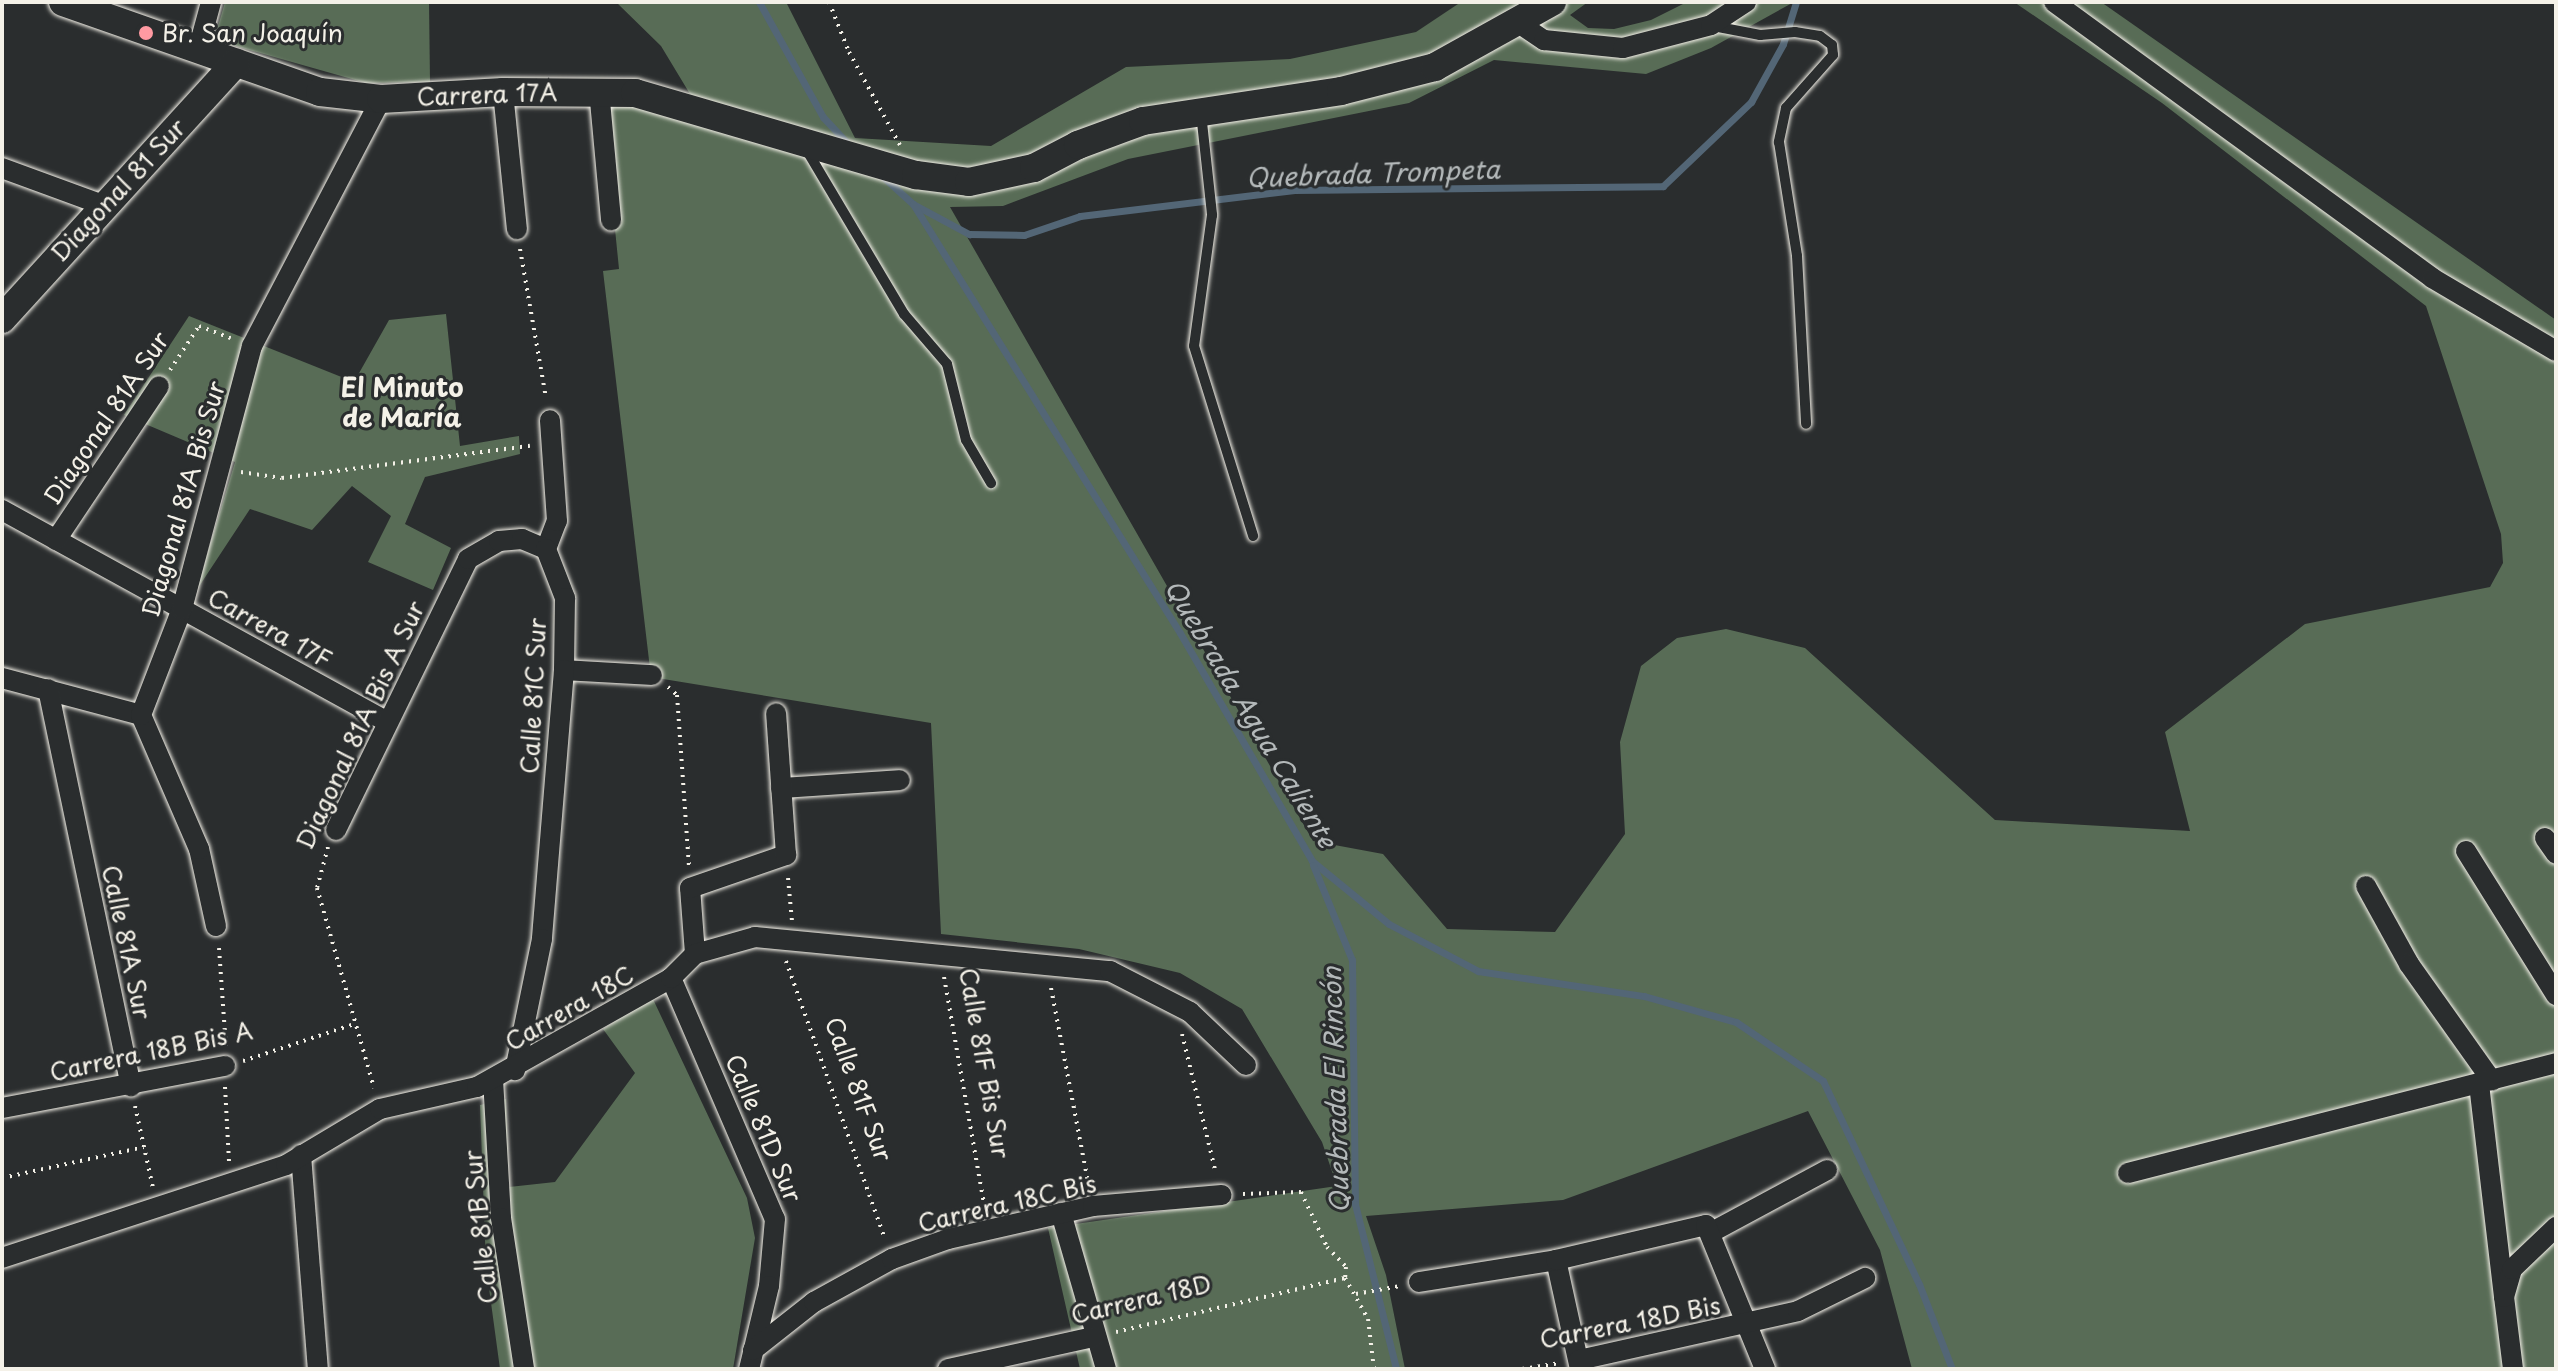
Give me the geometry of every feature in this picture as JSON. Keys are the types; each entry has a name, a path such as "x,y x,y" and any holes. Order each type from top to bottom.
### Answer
{"street":[{"name":"Carrera 17A","path":"63,2 320,92 381,99 503,92 599,90 635,93 916,175 969,182 1013,175 1110,131 1201,111 1395,79 1435,67 1516,17 1552,2"},
{"path":"198,50 211,2"},
{"path":"1516,17 1544,40 1623,48 1711,25 1746,2"},
{"path":"2054,2 2432,278 2556,351"},
{"name":"Diagonal 81 Sur","path":"2,319 236,63"},
{"path":"599,90 611,220"},
{"path":"503,92 517,229"},
{"name":"Diagonal 81A Bis Sur","path":"141,715 182,609 252,346 381,99"},
{"path":"2,168 103,205"},
{"name":"Diagonal 81A Sur","path":"56,540 159,386"},
{"path":"546,549 557,521 550,420"},
{"name":"Carrera 17F","path":"2,510 387,722"},
{"name":"Diagonal 81A Bis A Sur","path":"336,830 387,722 474,553 499,541 522,539 546,549"},
{"name":"Calle 81C Sur","path":"515,1070 542,939 564,670 565,598 546,549"},
{"path":"564,670 652,675"},
{"path":"2,678 141,715 199,849 216,926"},
{"name":"Calle 81A Sur","path":"48,689 131,1086"},
{"path":"695,954 690,888 786,855 776,713"},
{"path":"781,788 900,780"},
{"path":"2466,851 2556,995"},
{"path":"2366,886 2409,964 2485,1082 2513,1369"},
{"name":"Carrera 18C","path":"2,1258 262,1173 301,1155 380,1109 493,1079 515,1070 671,978 695,954 733,941 785,937 1110,971 1174,1001 1246,1065"},
{"name":"Calle 81D Sur","path":"671,978 775,1219 769,1286 751,1360"},
{"path":"2128,1173 2556,1063"},
{"name":"Carrera 18B Bis A","path":"2,1108 225,1066"},
{"name":"Calle 81B Sur","path":"493,1079 501,1218 524,1369"},
{"path":"301,1155 318,1369"},
{"path":"1419,1282 1556,1260 1708,1229 1827,1170"},
{"name":"Carrera 18C Bis","path":"751,1360 814,1302 892,1259 988,1231 1093,1206 1222,1195"},
{"path":"1061,1213 1094,1337 1106,1369"},
{"path":"2504,1297 2512,1269 2556,1227"},
{"path":"1708,1229 1765,1369"},
{"path":"1556,1260 1579,1364"},
{"name":"Carrera 18D Bis","path":"1579,1364 1748,1326 1798,1311 1865,1278"},
{"name":"Carrera 18D","path":"948,1369 1094,1337"}],"lane":[{"path":"1711,25 1760,35 1795,32 1820,36 1832,45 1833,55 1786,108 1779,142 1797,256 1806,424"},
{"path":"1201,111 1212,215 1194,346 1253,536"},
{"path":"801,142 904,314 947,364 966,440 991,483"}],"path":[{"path":"829,2 849,52 916,175"},
{"path":"517,229 550,420"},
{"name":"Diagonal 81A Sur","path":"159,386 199,326 252,346"},
{"path":"219,468 282,478 552,443"},
{"path":"652,675 677,695 690,888"},
{"name":"Diagonal 81A Bis A Sur","path":"336,830 317,888 380,1109"},
{"path":"785,937 786,855"},
{"name":"Calle 81F Sur","path":"785,937 892,1259"},
{"name":"Calle 81F Bis Sur","path":"939,951 988,1231"},
{"path":"1046,962 1093,1206"},
{"path":"1174,1001 1222,1195 1301,1192 1327,1247 1346,1267 1345,1278 1368,1319 1374,1369"},
{"name":"Carrera 18B Bis A","path":"225,1066 354,1024"},
{"path":"131,1086 157,1206"},
{"path":"2,1178 144,1147"},
{"name":"Carrera 18D","path":"1094,1337 1345,1278"},
{"path":"1356,1294 1394,1287"},
{"name":"Carrera 18D Bis","path":"1522,1369 1579,1364"}],"green space":[{"path":"225,2 429,2 430,82 366,83 214,40"},
{"path":"616,2 786,2 855,138 991,146 1126,67 1290,59 1416,32 1461,2 1588,2 1570,15 1588,28 1614,29 1651,20 1687,2 1794,2 1711,48 1646,74 1494,60 1409,103 1128,159 1003,206 950,207 1313,841 1383,854 1447,929 1555,932 1625,834 1620,742 1641,666 1677,638 1726,629 1805,648 1995,820 2190,831 2165,732 2305,624 2490,587 2503,563 2501,534 2426,306 2162,103 2014,2 2101,2 2556,320 2556,1369 1912,1369 1880,1250 1808,1111 1563,1200 1366,1216 1386,1275 1405,1369 1080,1369 1048,1228 1337,1186 1322,1142 1242,1009 1180,973 1079,949 941,934 931,723 651,677 603,271 619,269 600,79 690,94 661,46"},
{"path":"446,314 460,446 519,436 520,454 425,477 405,524 451,548 433,590 368,562 391,516 352,486 312,530 250,509 196,591 235,462 124,415 189,316 354,382 389,320"},
{"path":"652,997 747,1198 755,1238 733,1369 500,1369 486,1266 480,1105 506,1099 509,1187 555,1182 635,1073 603,1029"}],"waterway":[{"name":"Quebrada Trompeta","path":"759,2 823,117 849,145"},
{"name":"Quebrada Trompeta","path":"881,175 913,204 969,234 1024,235 1080,216 1294,190 1663,186 1751,102 1783,44 1796,2"},
{"name":"Quebrada Agua Caliente","path":"913,204 1180,633 1312,861 1389,924 1478,971 1644,996 1736,1022 1823,1081 1919,1284 1952,1369"},
{"name":"Quebrada El Rincón","path":"1313,865 1352,960 1355,1204 1396,1369"}],"place":[{"name":"Br. San Joaquín","path":"146,33"}],"district":[{"name":"El Minuto de María","path":"402,402"}]}
